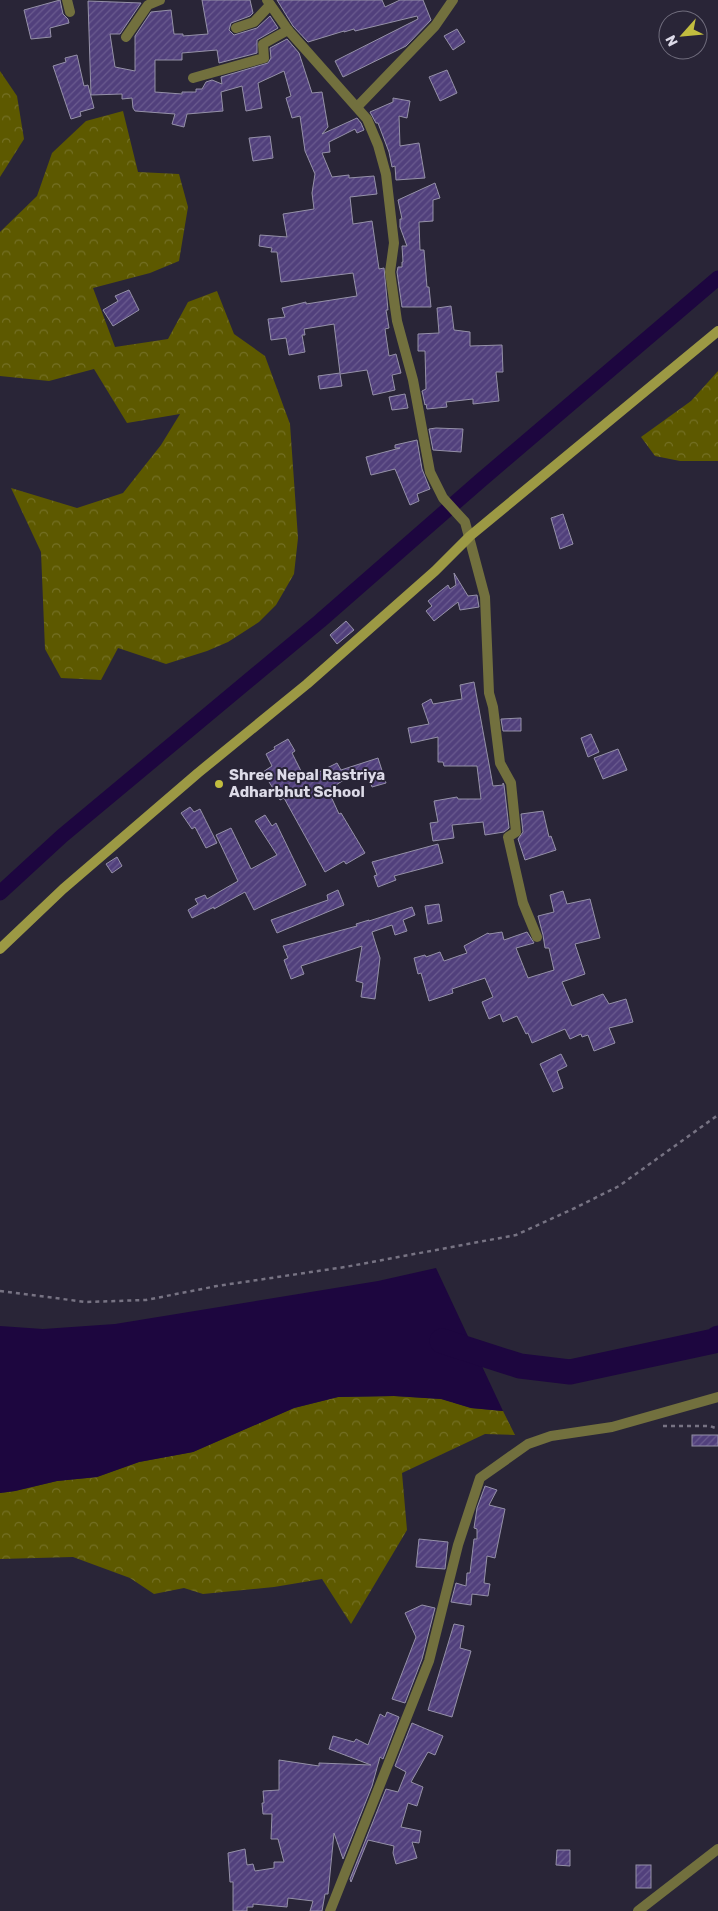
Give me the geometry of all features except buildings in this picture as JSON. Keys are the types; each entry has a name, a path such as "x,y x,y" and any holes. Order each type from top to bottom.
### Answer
{"main road":[{"path":"0,949 70,882 198,773 308,684 435,571 470,536 718,331"}],"street":[{"path":"67,0 70,12"},
{"path":"126,37 148,5 160,0"},
{"path":"357,107 435,26 454,0"},
{"path":"236,28 254,22 269,2 288,30 367,119 378,145 386,174 394,243 390,272 397,321 413,380 430,472 443,498 465,522 485,597 489,693 493,706 500,762 511,783 516,832 508,836 523,903 538,937"},
{"path":"193,78 264,58 262,44 288,30"},
{"path":"330,1911 429,1661 458,1545 480,1478 528,1444 536,1441 551,1436 612,1427 718,1397"},
{"path":"638,1911 718,1848"}],"path":[{"path":"0,1291 86,1302 146,1300 217,1286 345,1267 516,1235 619,1186 718,1115"},
{"path":"662,1426 710,1426 718,1429"}],"green space":[{"path":"0,71 17,96 24,139 0,177"},
{"path":"123,111 138,172 179,174 188,207 179,261 150,273 93,288 115,347 168,339 188,302 217,291 234,334 265,356 290,424 298,538 294,574 276,605 259,622 228,642 166,664 118,648 101,680 61,678 45,649 41,552 11,488 77,508 123,493 161,445 180,414 127,423 94,369 49,381 0,376 0,232 37,196 52,153 86,121"},
{"path":"718,371 718,461 680,461 655,456 641,437 691,401"},
{"path":"394,1396 442,1399 471,1408 503,1411 515,1435 485,1434 402,1473 407,1530 351,1624 322,1579 274,1587 203,1594 184,1588 154,1594 130,1578 73,1557 0,1559 0,1493 57,1481 97,1477 139,1462 193,1452 294,1408 338,1397"}],"shaded area":[{"path":"436,1268 503,1411 471,1408 441,1399 394,1396 338,1397 294,1408 193,1452 139,1462 97,1477 57,1481 0,1493 0,1326 43,1329 115,1324 378,1281"}],"waterway":[{"path":"0,893 62,836 320,621 480,481 718,278"},
{"path":"442,1341 520,1366 570,1372 714,1341 718,1338"}],"place":[{"name":"Shree Nepal Rastriya Adharbhut School","path":"219,784"}]}
